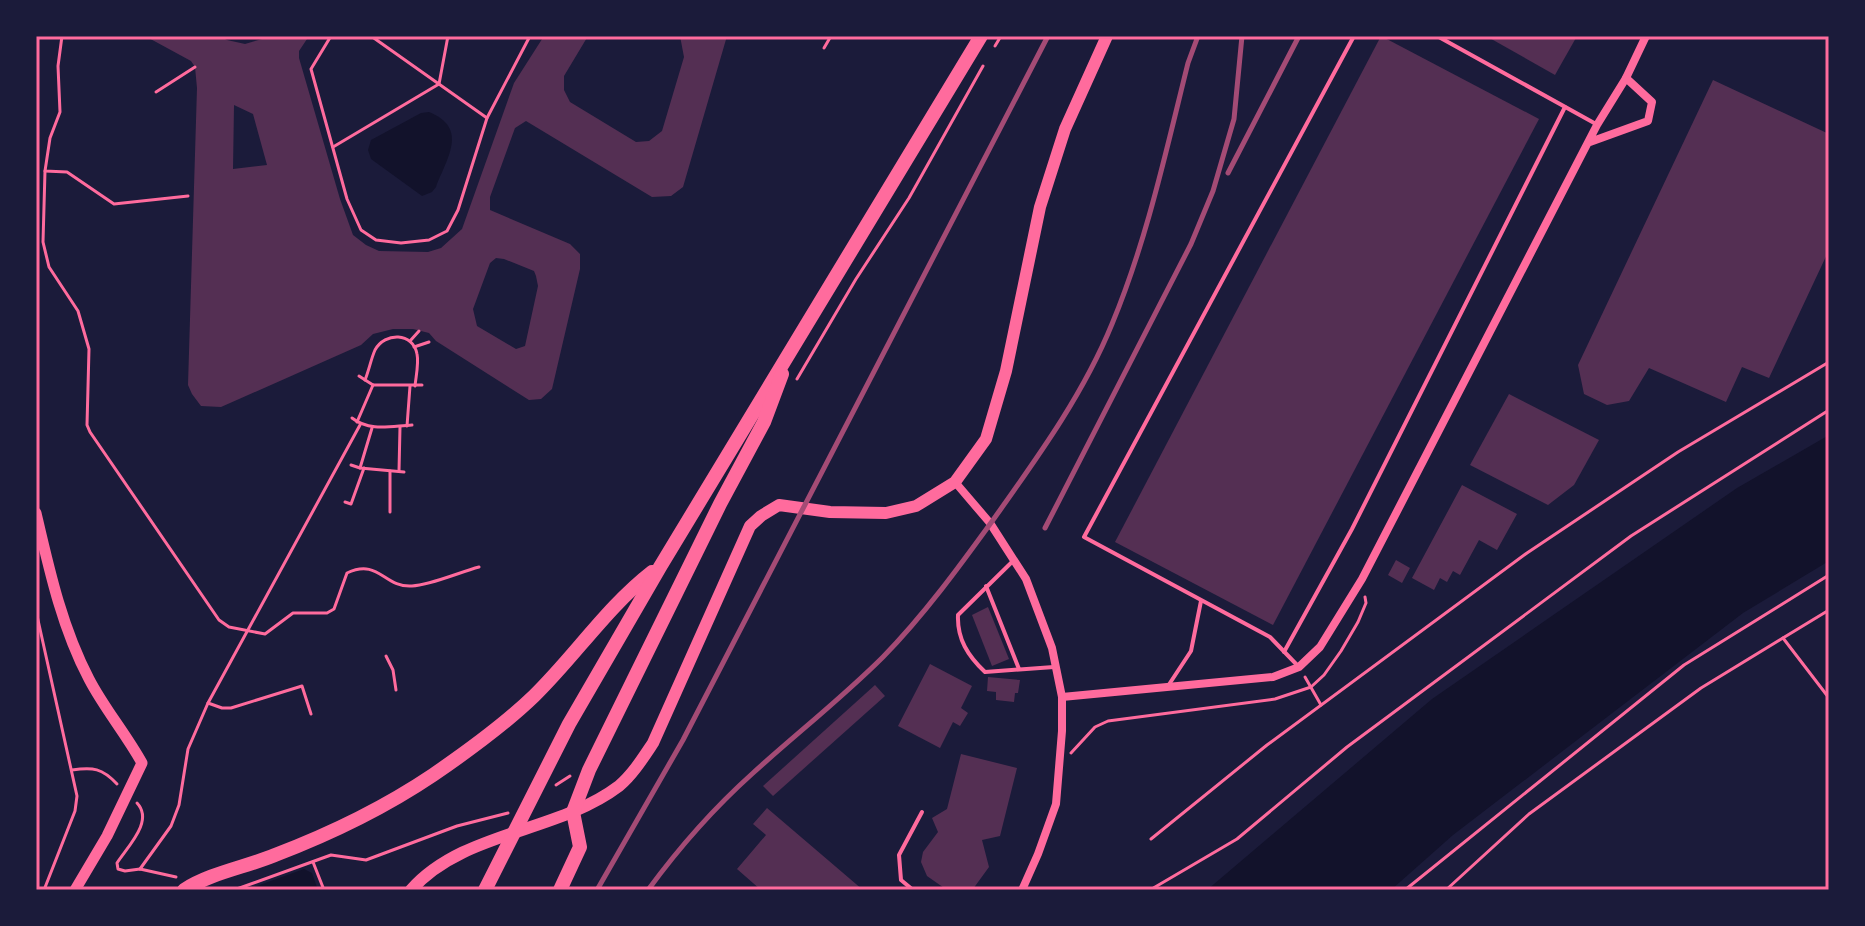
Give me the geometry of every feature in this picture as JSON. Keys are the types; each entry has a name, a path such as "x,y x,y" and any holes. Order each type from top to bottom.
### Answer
{"highway":[{"path":"485,890 545,784 569,724 660,567 794,340 981,36"},
{"path":"560,890 580,847 573,812 589,770 720,504 764,422 794,340"},
{"path":"184,890 342,827 431,776 477,744 533,697 596,630 625,593 660,567"}],"main road":[{"path":"411,890 440,866 474,849 573,812 619,786 638,766 653,743 750,526 761,516 779,505 830,512 886,513 916,506 955,482 986,439 1006,371 1040,207 1065,129 1107,36"}],"street":[{"path":"1062,697 1273,677 1299,667 1320,647 1362,579 1646,36"},
{"path":"1590,142 1648,121 1652,102 1626,78"},
{"path":"955,482 990,523 1026,579 1039,610 1062,697 1056,804 1022,890"},
{"path":"36,513 50,574 78,656 91,683 127,735 142,763 75,890"}],"lane":[{"path":"1299,667 1270,637 1084,537 1354,36"},
{"path":"1437,36 1597,125"},
{"path":"1284,652 1352,529 1565,107"},
{"path":"1014,560 958,615 957,630 970,658 985,672 1055,666"},
{"path":"986,586 1019,669"},
{"path":"1166,687 1191,651 1201,601"},
{"path":"913,890 901,880 899,855 922,812"}],"path":[{"path":"62,36 58,66 60,112 50,138 45,171 43,242 49,267 78,311 89,349 87,425 219,620 229,627 265,634 293,613 327,613 334,609 347,573 359,568 371,568 397,583 411,586 479,567"},
{"path":"331,36 311,69 347,199 361,230 376,240 401,243 429,240 447,231 458,210 487,118 530,36"},
{"path":"371,36 487,118"},
{"path":"333,147 439,84 448,36"},
{"path":"824,48 831,36"},
{"path":"989,55 1001,36"},
{"path":"792,389 849,290 909,198 983,65"},
{"path":"156,92 195,67"},
{"path":"45,171 67,172 114,204 188,196"},
{"path":"384,331 385,338"},
{"path":"410,341 419,331"},
{"path":"352,418 372,428 410,426 417,352 410,341 398,335 385,338 376,348 365,380"},
{"path":"414,347 429,342"},
{"path":"1322,706 1319,707 1527,553 1678,452 1829,362"},
{"path":"359,376 373,385 422,385"},
{"path":"140,869 171,826 179,805 188,749 208,703 359,423 373,385"},
{"path":"1150,890 1237,839 1347,747 1631,536 1829,410"},
{"path":"351,465 402,472 400,426"},
{"path":"345,502 351,504 372,428"},
{"path":"390,471 390,512"},
{"path":"1405,890 1684,665 1829,575"},
{"path":"1446,890 1529,814 1701,688 1829,610"},
{"path":"36,611 77,796 75,811 44,890"},
{"path":"1783,638 1829,698"},
{"path":"386,656 393,670 396,690"},
{"path":"1299,667 1322,706"},
{"path":"208,703 231,708 302,686 311,714"},
{"path":"1151,839 1267,745 1322,706"},
{"path":"72,770 92,767 104,771 144,810 145,821 117,863 118,869 175,875 184,890"},
{"path":"545,784 589,770"},
{"path":"234,890 331,855 366,860 457,826 511,812"},
{"path":"313,862 324,890"}],"shaded area":[{"path":"429,112 449,126 452,145 436,187 422,196 371,159 368,150 371,140 421,113"},
{"path":"1829,435 1829,561 1743,613 1453,835 1391,890 1207,890 1432,699 1737,488"},
{"path":"304,869 312,873 318,890 246,890"}],"building":[{"path":"145,36 219,36 245,44 265,36 309,36 299,51 299,58 353,235 379,251 428,252 441,248 462,229 514,83 544,36 588,36 564,76 564,90 570,102 636,142 649,141 662,131 684,57 680,36 727,36 683,187 671,196 652,197 526,121 515,128 490,197 490,210 570,244 580,254 580,269 552,389 541,399 529,400 436,341 429,333 393,329 373,334 361,345 221,407 201,406 188,385 197,88 195,67 191,61","holes":["234,105 253,114 267,165 233,169","496,258 534,271 536,276 538,286 525,346 516,349 477,326 473,309 490,263"]},
{"path":"1381,36 1539,119 1273,625 1115,542"},
{"path":"1486,36 1577,36 1555,75"},
{"path":"1713,80 1829,134 1829,250 1769,378 1742,367 1726,402 1649,368 1629,401 1607,405 1584,394 1578,365"},
{"path":"1509,394 1599,440 1574,485 1548,505 1470,465"},
{"path":"1462,485 1517,514 1497,550 1479,540 1460,575 1453,571 1447,582 1440,578 1434,590 1412,578"},
{"path":"1396,560 1410,568 1402,583 1388,575"},
{"path":"988,607 1009,659 992,666 972,615"},
{"path":"930,664 972,686 961,708 968,713 960,726 953,722 940,748 898,726"},
{"path":"988,677 1020,680 1014,702 996,700 996,692 987,691"},
{"path":"875,685 885,696 773,796 763,786"},
{"path":"961,754 1017,768 1000,836 982,840 989,867 973,889 947,890 927,876 921,862 923,852 938,832 932,818 947,809"},
{"path":"767,808 863,890 761,890 737,869 766,835 753,824"}],"railway":[{"path":"597,890 683,740 1048,36"},
{"path":"648,890 724,800 867,672 913,624 980,538 1058,425 1100,350 1124,292 1146,228 1188,63 1198,36"},
{"path":"1045,528 1191,244 1213,191 1234,119 1242,36"},
{"path":"1228,173 1299,36"}]}
